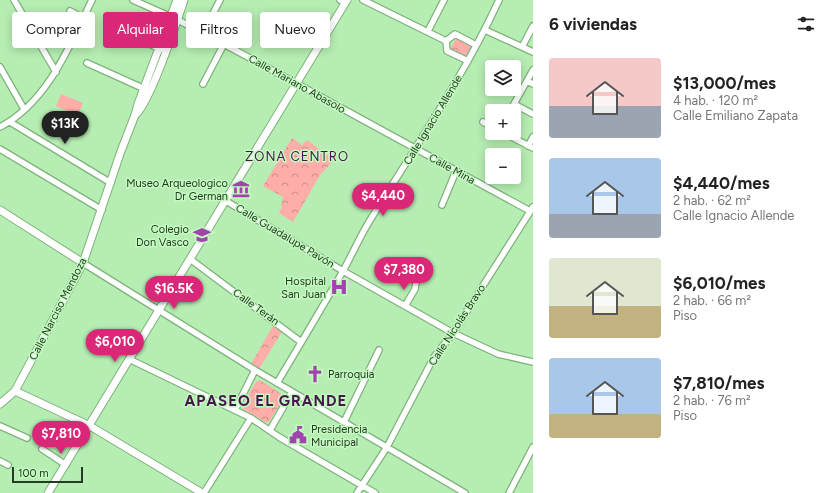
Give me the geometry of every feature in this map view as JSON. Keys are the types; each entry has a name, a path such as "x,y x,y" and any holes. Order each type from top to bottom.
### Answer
{"street":[{"path":"14,0 56,72"},
{"path":"86,12 92,0"},
{"name":"Calle Mariano Abasolo","path":"133,0 160,12"},
{"name":"Calle Narciso Mendoza","path":"176,12 177,0"},
{"name":"Calle Narciso Mendoza","path":"178,13 184,0"},
{"path":"214,12 220,0"},
{"path":"363,0 446,41"},
{"path":"428,31 444,0"},
{"name":"Calle Ignacio Allende","path":"277,383 343,271 371,219 416,150 468,61 499,0"},
{"path":"48,493 297,84 344,1"},
{"path":"522,47 533,26"},
{"path":"485,30 533,52"},
{"path":"446,41 455,34 476,45"},
{"path":"446,41 447,51 468,61"},
{"path":"0,126 10,122 47,84 56,72 68,48"},
{"path":"158,48 163,50"},
{"path":"203,84 222,48"},
{"name":"Calle Mariano Abasolo","path":"231,48 416,150"},
{"name":"Calle Narciso Mendoza","path":"0,404 16,391 83,263 135,115 140,111 163,50"},
{"path":"88,63 147,90"},
{"path":"0,67 24,109"},
{"path":"514,104 533,70"},
{"path":"527,81 533,84"},
{"path":"521,108 533,114"},
{"path":"10,122 111,183"},
{"path":"518,140 531,147 533,138"},
{"path":"0,149 102,210"},
{"name":"Calle Mina","path":"416,150 531,209"},
{"path":"442,205 456,171"},
{"name":"Calle Guadalupe Pavón","path":"226,201 343,271 452,333 498,354 533,362"},
{"name":"Calle Nicolás Bravo","path":"357,493 387,447 434,357 452,333 531,209"},
{"path":"0,210 159,312 465,493"},
{"name":"Calle Terán","path":"190,259 301,342"},
{"path":"405,306 415,290 416,282"},
{"path":"344,422 379,350"},
{"path":"129,359 251,418 279,437 375,493"},
{"path":"235,410 255,370"},
{"path":"16,391 90,426 203,493 251,418"},
{"path":"270,430 292,392"},
{"path":"0,426 27,438"},
{"path":"509,493 531,458 533,447"},
{"path":"42,449 66,465"},
{"path":"0,461 8,465"}],"green space":[{"path":"458,38 472,45 473,48 467,57 452,52 451,48 455,40"},
{"path":"61,94 83,103 78,115 56,106"},
{"path":"292,138 302,145 307,140 334,160 320,175 293,222 279,213 282,207 283,197 263,186"},
{"path":"274,324 283,330 259,369 251,364"},
{"path":"260,380 283,395 284,398 268,423 243,409 242,405 256,382"}],"place":[{"name":"Museo Arqueologico Dr German","path":"241,189"},
{"name":"Colegio Don Vasco","path":"202,235"},
{"name":"Hospital San Juan","path":"339,287"},
{"name":"Parroquia","path":"315,374"},
{"name":"Presidencia Municipal","path":"298,435"}],"district":[{"name":"ZONA CENTRO","path":"297,156"},
{"name":"APASEO EL GRANDE","path":"266,401"}]}
